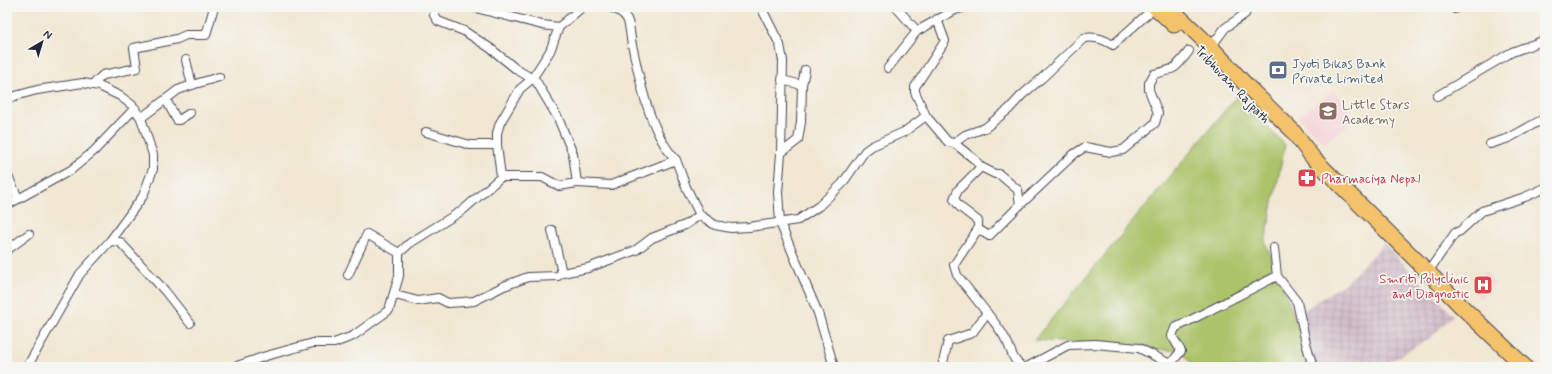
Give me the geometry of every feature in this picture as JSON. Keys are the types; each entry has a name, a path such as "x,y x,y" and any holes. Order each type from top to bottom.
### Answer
{"highway":[{"name":"Tribhuvan Rajpath","path":"1155,7 1208,51"},
{"name":"Tribhuvan Rajpath","path":"1169,7 1208,51 1238,91 1287,139 1313,158 1428,272 1458,304 1522,366"}],"street":[{"path":"92,85 103,75 138,68 134,48 177,39 186,35 206,35 214,7"},
{"path":"436,7 434,16 438,21 464,30 536,81 564,132 573,154 577,183"},
{"path":"474,7 542,25 559,27"},
{"path":"609,7 623,13 628,20 642,90 658,133 670,154 676,160 686,188 700,215 715,225 731,228 798,220 819,206 842,184 865,151 872,146 904,132 926,116"},
{"path":"761,7 780,45 783,61 781,153 778,192 780,223 820,319 834,367"},
{"path":"896,7 917,31"},
{"path":"888,68 917,31 937,19 964,7"},
{"path":"954,143 965,135 981,131 1009,109 1022,95 1084,38 1092,36 1105,40 1113,45 1155,7"},
{"path":"1208,51 1225,28 1245,14 1248,7"},
{"path":"501,177 497,145 497,133 500,123 520,89 532,79 550,51 559,27 582,8"},
{"path":"937,19 944,40 916,87 915,92 926,116 948,142 954,143 981,166 1007,179 1018,190 1020,205"},
{"path":"1437,96 1512,52 1545,40"},
{"path":"978,229 989,236 1074,154 1085,147 1111,152 1123,150 1143,134 1155,123 1158,114 1149,90 1149,83 1154,74 1171,70 1179,64 1189,50"},
{"path":"186,60 192,85"},
{"path":"781,153 798,140 801,122 802,85 805,70"},
{"path":"141,118 178,90 219,77"},
{"path":"782,80 802,85"},
{"path":"7,100 15,96 38,90 83,83 99,86 120,96 135,108 141,118 153,155 153,169 143,196 110,242 80,274 27,367"},
{"path":"166,100 177,120 190,114"},
{"path":"7,205 72,170 94,151 135,108"},
{"path":"1490,144 1509,138 1545,118"},
{"path":"426,132 470,145 497,145"},
{"path":"399,253 410,243 463,210 501,177 542,177 559,186 577,183 611,185 676,160"},
{"path":"981,166 958,190 954,199 960,207 978,220 978,229 954,265 957,275 1006,338 1010,346 1012,356 1022,367"},
{"path":"7,174 18,198"},
{"path":"1428,272 1455,233 1460,231 1482,211 1525,197 1545,188"},
{"path":"395,295 418,301 438,298 448,303 474,301 504,286 528,277 558,276 562,273 588,268 636,250 652,238 685,225 700,215"},
{"path":"552,230 562,273"},
{"path":"7,250 29,234"},
{"path":"348,275 367,234 399,253"},
{"path":"110,242 120,242 165,291 190,324"},
{"path":"1274,248 1277,276 1297,302 1313,367"},
{"path":"234,367 312,343 334,343 353,336 389,310 400,276 399,253"},
{"path":"1027,367 1068,345 1095,344 1139,348 1169,366 1182,351 1172,336 1175,328 1277,276"},
{"path":"942,367 948,341 972,333 987,314"}],"shaded area":[{"name":"Little Stars Academy","path":"1333,90 1356,119 1324,144 1298,117"},
{"path":"1384,243 1453,315 1432,337 1381,367 1316,367 1311,355 1303,311 1348,281"},
{"name":"Smriti Polyclinic and Diagnostic","path":"1485,271 1495,284 1480,299 1471,286"}],"green space":[{"path":"1237,96 1285,145 1265,242 1315,367 1194,367 1181,351 1034,340"}],"place":[{"name":"Jyoti Bikas Bank Private Limited","path":"1278,70"},
{"name":"Little Stars Academy","path":"1328,111"},
{"name":"Pharmaciya Nepal","path":"1307,178"},
{"name":"Smriti Polyclinic and Diagnostic","path":"1483,285"}]}
